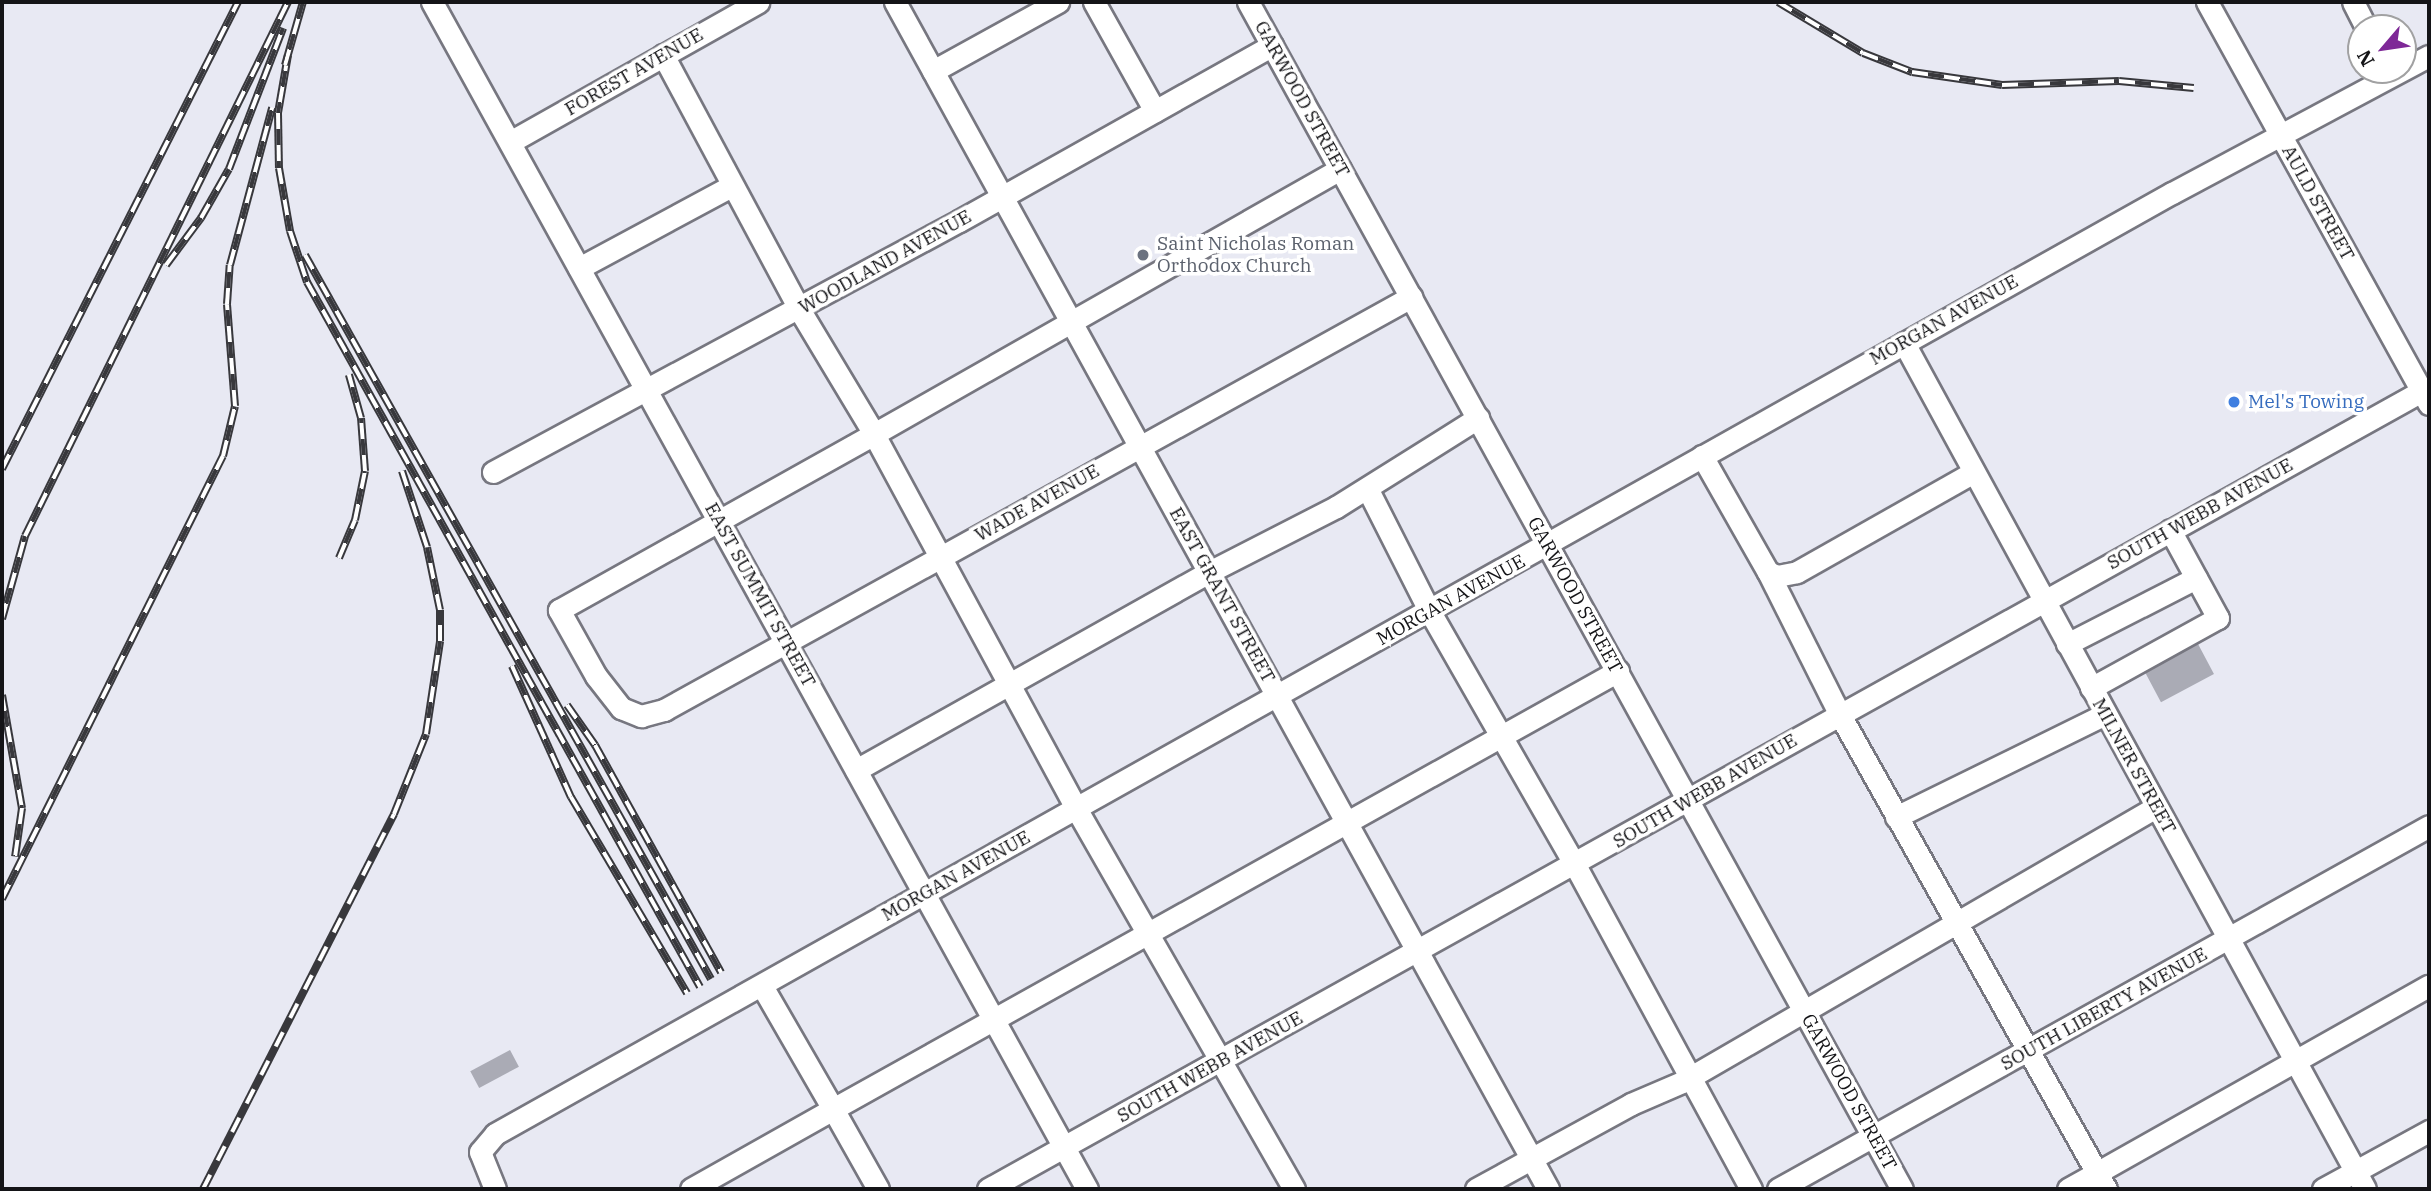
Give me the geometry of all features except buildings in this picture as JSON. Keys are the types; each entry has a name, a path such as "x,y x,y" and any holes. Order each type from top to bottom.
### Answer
{"street":[{"name":"EAST SUMMIT STREET","path":"432,2 1087,1189"},
{"name":"FOREST AVENUE","path":"510,142 758,2"},
{"name":"EAST GRANT STREET","path":"895,2 1548,1189"},
{"path":"933,71 1058,2"},
{"path":"1094,2 1155,111"},
{"name":"GARWOOD STREET","path":"1248,2 1902,1189"},
{"name":"AULD STREET","path":"2207,2 2426,398"},
{"name":"WOODLAND AVENUE","path":"493,471 799,309 1272,45"},
{"path":"663,55 731,186 799,309 874,434 1076,808 1294,1189"},
{"name":"MORGAN AVENUE","path":"495,1189 480,1152 495,1134 1430,612 1904,343 2372,84"},
{"path":"719,520 1340,169"},
{"path":"579,268 731,186"},
{"name":"WADE AVENUE","path":"719,520 559,610 596,676 621,708 641,716 664,710 1411,297"},
{"name":"MILNER STREET","path":"1904,343 2360,1180"},
{"name":"SOUTH WEBB AVENUE","path":"988,1189 1419,952 2171,530 2426,398"},
{"path":"856,770 1209,572 1367,488 1478,418"},
{"path":"1702,456 1768,572 1840,715 1896,817 2102,1181"},
{"path":"1768,572 1777,576 1797,572 1974,472"},
{"path":"1367,488 1430,612 1575,865 1751,1189"},
{"path":"2091,688 2218,618 2171,530"},
{"path":"2067,644 2196,578"},
{"path":"692,1189 1149,936 1618,671"},
{"path":"1896,817 2105,714"},
{"path":"1476,1189 1689,1077 2156,807"},
{"name":"SOUTH LIBERTY AVENUE","path":"1777,1189 2429,826"},
{"path":"762,986 877,1189"},
{"path":"2068,1189 2102,1181 2296,1061 2429,986"},
{"path":"2323,1189 2360,1180 2429,1130"}],"railway":[{"path":"2,469 238,2"},
{"path":"2,619 25,536 288,2"},
{"path":"285,65 303,2"},
{"path":"1778,2 1863,53 1912,72 2002,85 2119,81 2194,88"},
{"path":"166,265 201,218 229,169 283,28"},
{"path":"288,55 278,113 279,168 290,231 307,282 700,987"},
{"path":"2,899 223,456 235,406 227,304 230,265 272,108"},
{"path":"305,255 711,979"},
{"path":"339,558 355,520 365,471 361,418 349,375"},
{"path":"203,1189 394,814 426,734 440,641 440,610 427,547 402,471"},
{"path":"512,666 571,797 687,993"},
{"path":"2,695 22,808 15,857"},
{"path":"567,705 595,745 721,972"}],"place":[{"name":"Saint Nicholas Roman Orthodox Church","path":"1143,255"},
{"name":"Mel's Towing","path":"2234,402"}]}
